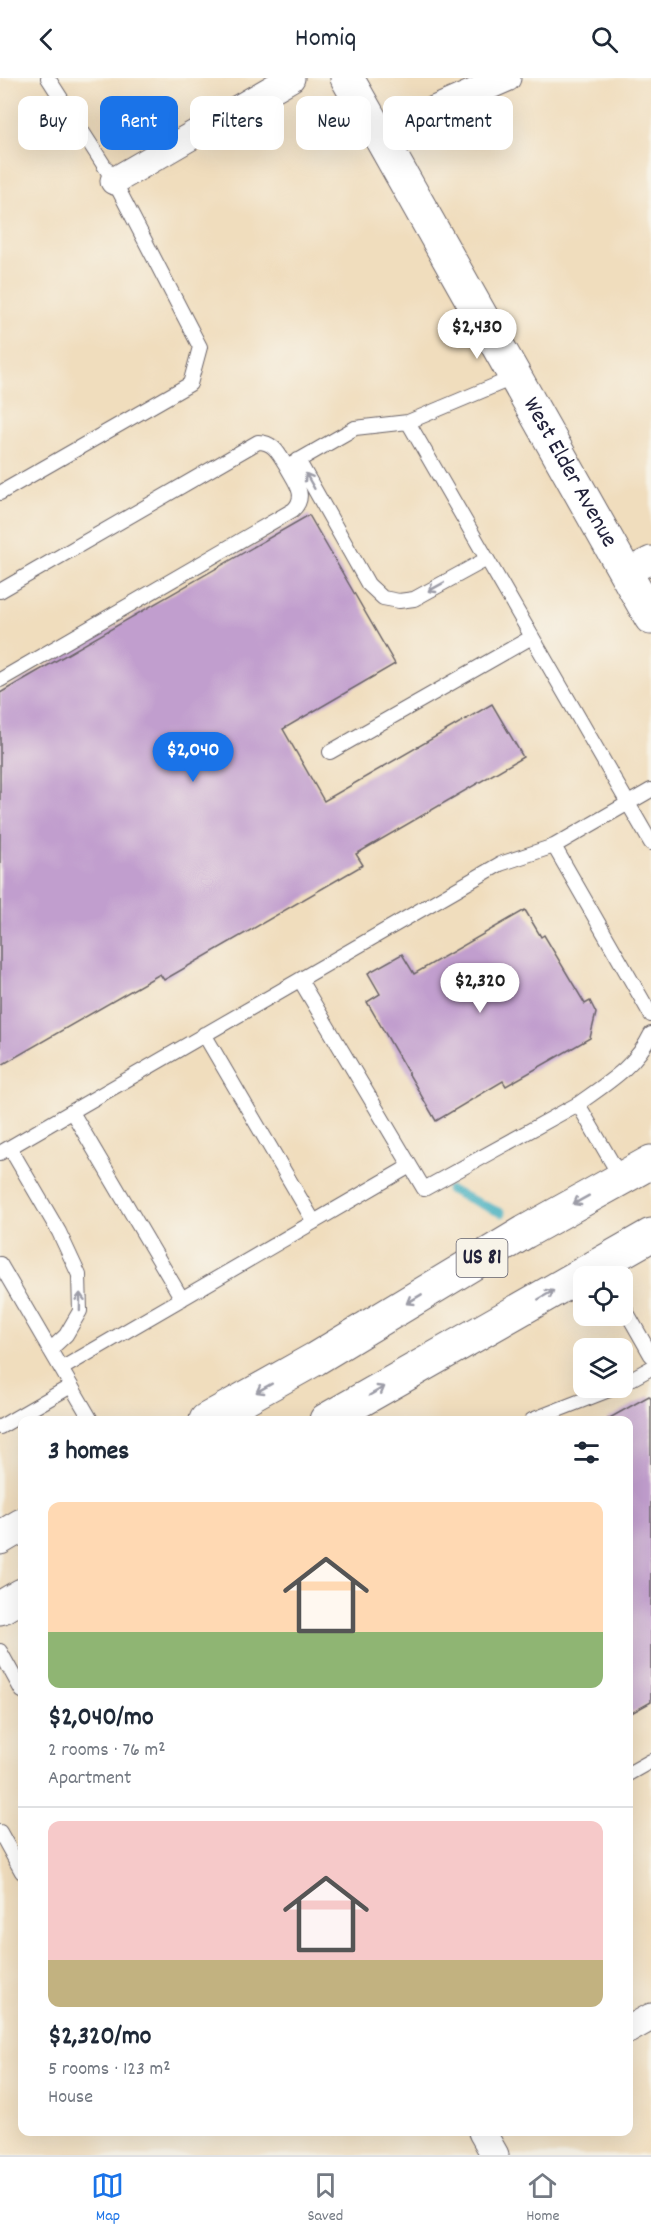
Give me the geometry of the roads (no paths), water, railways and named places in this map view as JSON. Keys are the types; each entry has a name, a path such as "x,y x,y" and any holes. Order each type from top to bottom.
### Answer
{"main road":[{"name":"West Elder Avenue","path":"347,78 515,377 638,566 651,618"},
{"name":"US 81","path":"213,1416 315,1359 525,1232 651,1162"},
{"name":"US 81","path":"608,1266 651,1235"},
{"name":"US 81","path":"341,1416 573,1287"},
{"path":"0,1538 18,1527"},
{"path":"0,1608 18,1597"}],"street":[{"path":"114,181 291,78"},
{"path":"379,134 507,78"},
{"path":"633,2027 651,2017"}],"lane":[{"path":"0,493 190,384 200,346 114,181 48,78"},
{"path":"292,463 355,428 408,422 515,377"},
{"path":"408,422 651,843"},
{"path":"0,591 258,442 266,442 275,447 292,463 368,584 383,598 399,601 414,598 487,559"},
{"path":"0,680 292,510 299,504 300,496 292,463"},
{"path":"330,752 532,637"},
{"path":"50,1350 66,1335 80,1311 79,1275 59,1232 5,1151 500,864 554,846 651,790"},
{"path":"554,846 651,1015"},
{"path":"300,980 424,1189 578,1104 623,1072 646,1046 651,1034"},
{"path":"204,1034 314,1222"},
{"path":"578,1104 621,1178"},
{"path":"72,1112 182,1299"},
{"path":"61,1369 410,1166"},
{"path":"0,1264 89,1416"},
{"path":"633,1323 651,1355"},
{"path":"633,1378 651,1368"},
{"path":"19,1416 71,1386"},
{"path":"542,1416 588,1398"},
{"path":"0,1427 18,1417"},
{"path":"0,1651 18,1680"},
{"path":"633,1771 651,1761"},
{"path":"0,1832 18,1865"}],"waterway":[{"path":"450,1190 501,1213"}]}
